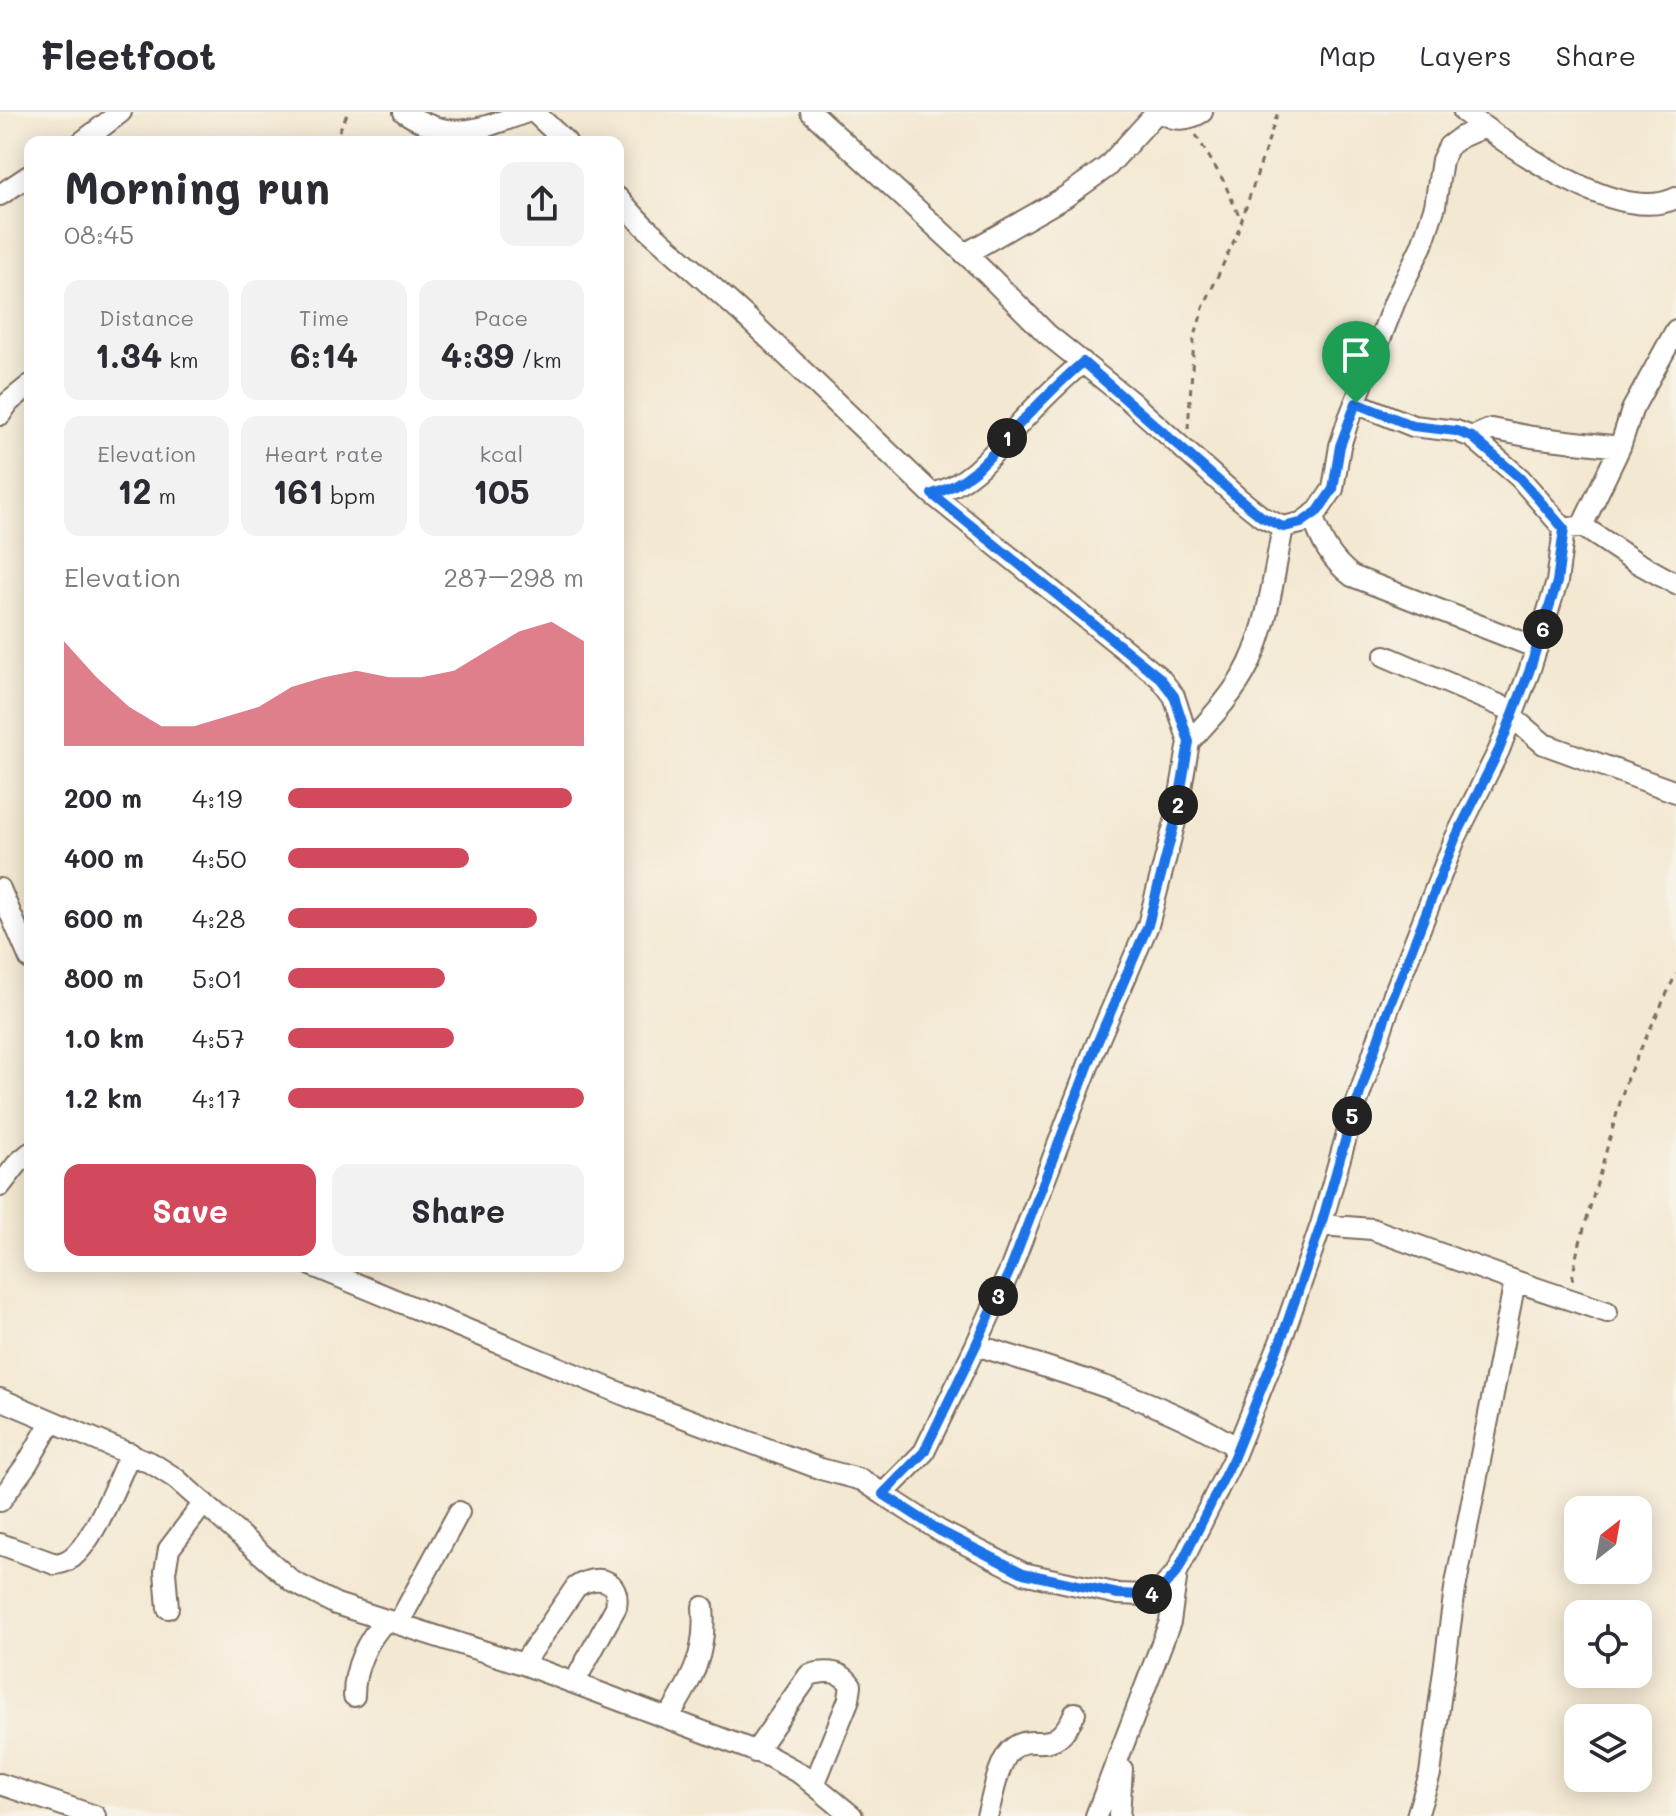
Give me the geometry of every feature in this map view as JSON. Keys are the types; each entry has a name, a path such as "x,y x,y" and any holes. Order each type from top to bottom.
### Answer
{"street":[{"path":"90,136 121,112"},
{"path":"404,112 424,125 447,132 468,132 527,112"},
{"path":"534,112 560,136"},
{"path":"811,112 1047,334 1254,510 1283,527 1301,523 1312,515 1333,489 1340,446 1435,206 1442,160 1449,146 1484,127"},
{"path":"965,254 1065,197 1107,167 1159,112 1178,120 1194,115"},
{"path":"1464,112 1544,167 1593,190 1643,204 1663,204 1676,198"},
{"path":"0,195 24,179"},
{"path":"624,204 932,494 1160,678 1174,696 1189,742 1176,818 1148,925 1095,1048 1011,1268 924,1452 883,1494"},
{"path":"328,1272 637,1400 821,1469 862,1480 940,1531 1023,1573 1118,1594 1158,1593 1177,1572 1233,1459 1284,1332 1389,1007 1455,839 1499,750 1537,648 1573,527 1620,447 1632,410 1676,330"},
{"path":"932,494 952,489 974,474 1052,388 1083,362"},
{"path":"0,415 9,402 24,390"},
{"path":"1356,403 1413,426 1456,431 1472,437 1573,527 1676,584"},
{"path":"1472,437 1491,429 1620,447"},
{"path":"1312,515 1321,542 1335,563 1352,576 1537,648"},
{"path":"1189,742 1249,665 1267,608 1283,527"},
{"path":"1385,656 1512,714 1544,744 1676,792"},
{"path":"0,889 24,945"},
{"path":"2,1180 24,1159"},
{"path":"1321,1225 1372,1229 1607,1312"},
{"path":"1417,1816 1430,1774 1455,1589 1515,1281"},
{"path":"976,1345 1166,1409 1201,1425 1236,1447 1233,1459"},
{"path":"0,1399 130,1453 175,1478 293,1582 336,1604 523,1664 755,1752 801,1774 852,1816"},
{"path":"0,1501 27,1464 52,1421"},
{"path":"0,1544 55,1564 64,1563 76,1555 87,1540 130,1453"},
{"path":"168,1608 165,1572 169,1549 204,1503"},
{"path":"354,1696 356,1675 371,1635 392,1622 459,1512"},
{"path":"1096,1816 1170,1622 1177,1572"},
{"path":"523,1664 576,1587 584,1581 602,1580 613,1585 618,1594 616,1607 574,1683"},
{"path":"668,1718 686,1690 700,1657 705,1628 703,1607"},
{"path":"755,1752 809,1675 833,1672 845,1676 851,1685 849,1699 814,1785"},
{"path":"987,1816 1007,1754 1016,1746 1059,1738 1067,1730 1075,1713"},
{"path":"1119,1816 1122,1753"},
{"path":"0,1784 95,1816"}],"path":[{"path":"337,136 348,112"},
{"path":"1188,453 1194,340 1203,308 1241,221 1278,112"},
{"path":"1194,115 1241,221"},
{"path":"1569,1300 1577,1253 1627,1078 1676,974"}],"route":[{"path":"1083,362 1237,497 1262,517 1283,527 1301,523 1318,511 1333,489 1340,446 1356,403 1413,426 1456,431 1472,437 1520,478 1564,529 1557,582 1529,672 1499,750 1455,839 1389,1007 1284,1332 1233,1459 1177,1572 1158,1593 1144,1595 1118,1594 1023,1573 940,1531 883,1494 924,1452 1011,1268 1095,1048 1148,925 1176,818 1189,742 1174,696 1160,678 932,494 952,489 974,474 1052,388 1083,362"}]}
